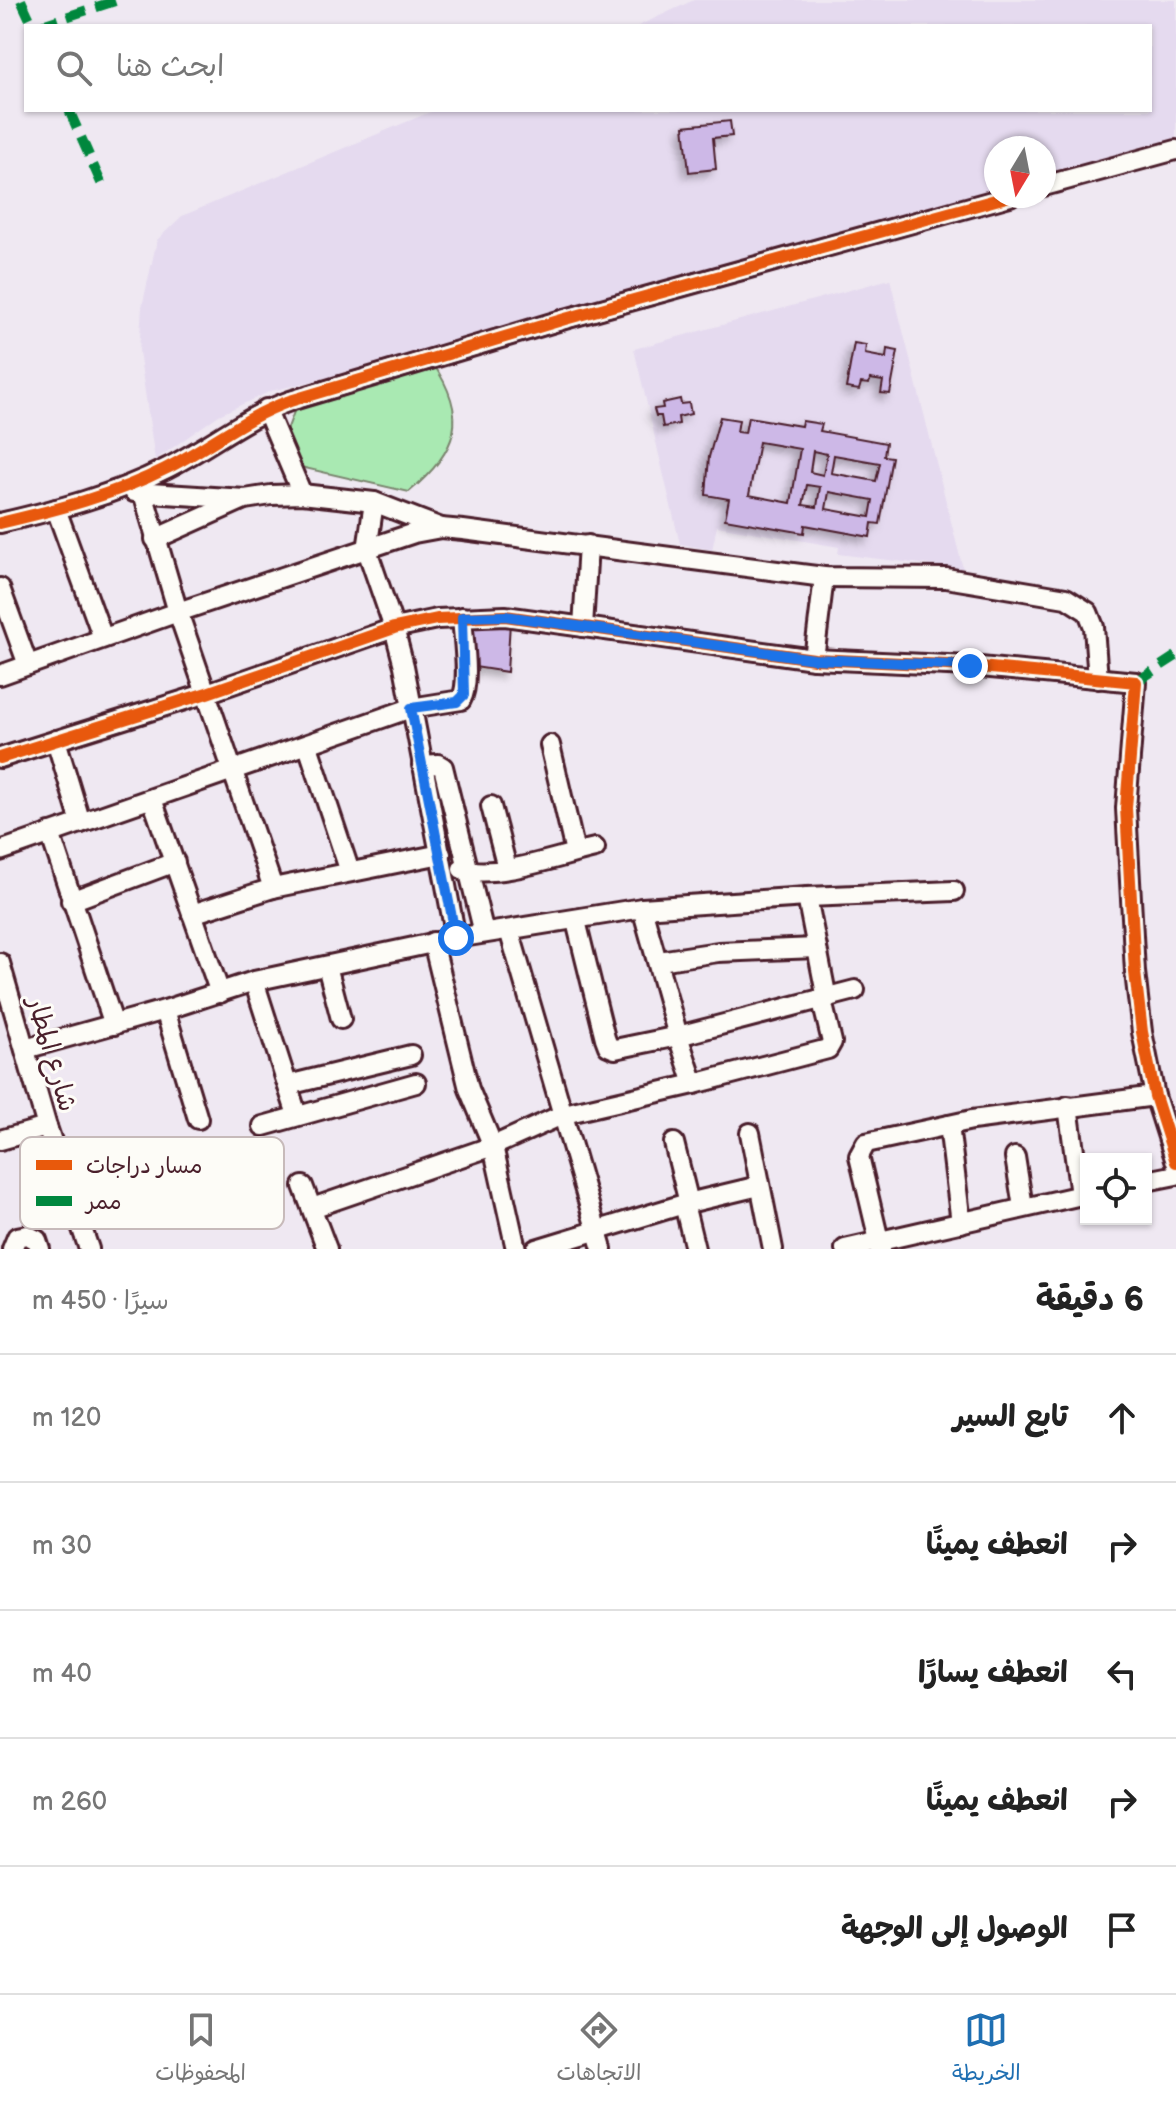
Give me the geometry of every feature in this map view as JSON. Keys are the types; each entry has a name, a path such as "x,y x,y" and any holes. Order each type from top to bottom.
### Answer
{"street":[{"path":"1056,183 1176,150"},
{"path":"0,523 56,509 166,469 266,409 565,319 984,203"},
{"path":"266,409 302,494"},
{"path":"114,490 245,499 302,494 374,502 441,528 824,577 946,578 1066,598 1088,612 1094,627 1098,679"},
{"path":"143,493 178,612 273,888"},
{"path":"155,539 245,499"},
{"path":"374,502 367,550 394,628 456,938"},
{"path":"56,509 103,638"},
{"path":"0,675 414,533 441,528"},
{"path":"583,627 588,545"},
{"path":"814,659 824,577"},
{"path":"0,588 28,665"},
{"path":"0,758 207,693 394,628 462,617 505,616 814,659 970,666 1136,682 1126,808 1127,857 1142,1032 1155,1096 1176,1162"},
{"path":"0,851 411,708 457,702 464,695 462,617"},
{"path":"56,740 81,823"},
{"path":"550,745 575,852"},
{"path":"308,746 350,872"},
{"path":"422,765 438,764 443,767 484,933"},
{"path":"152,799 220,993"},
{"path":"491,806 507,868"},
{"path":"50,833 114,1025"},
{"path":"192,914 273,888 350,872 442,859 470,871 507,868 595,848"},
{"path":"71,901 175,862"},
{"path":"25,1049 165,1010 254,981 484,933 576,921 642,908 954,891"},
{"path":"312,1208 493,1146 564,1114 828,1049 832,1042 807,897"},
{"path":"642,908 694,1084"},
{"path":"576,921 608,1046 615,1049 678,1036 855,990"},
{"path":"509,930 602,1249"},
{"path":"433,942 469,1089 493,1146 509,1247"},
{"path":"659,961 718,952 817,948"},
{"name":"شارع المطار","path":"0,963 50,1137"},
{"path":"327,966 341,1019"},
{"path":"254,981 297,1115"},
{"path":"165,1010 198,1119"},
{"path":"288,1085 411,1055"},
{"path":"263,1126 416,1083"},
{"path":"880,1245 859,1156 860,1149 866,1143 949,1125 1155,1096"},
{"path":"1068,1106 1080,1176"},
{"path":"949,1125 961,1223"},
{"path":"0,1140 47,1127"},
{"path":"750,1133 773,1249"},
{"path":"674,1143 695,1249"},
{"path":"1015,1157 1023,1207"},
{"path":"1152,1180 1176,1175"},
{"path":"303,1186 327,1249"},
{"path":"536,1249 686,1203 759,1186"},
{"path":"845,1249 880,1245 1080,1195"},
{"name":"شارع المطار","path":"82,1229 89,1249"},
{"path":"12,1249 17,1237 27,1235 37,1240 40,1249"}],"shaded area":[{"path":"694,0 1176,0 1176,146 1056,177 1056,136 984,136 984,196 351,372 271,391 219,415 155,460 139,351 142,307 157,240 182,216 430,112 1152,112 1152,24 642,24"},
{"path":"890,279 963,569 838,554 839,547 717,526 712,550 680,544 634,349"}],"green space":[{"path":"432,362 451,400 453,432 439,462 409,492 296,466 286,433 295,409 338,398 343,388"}],"building":[{"path":"730,121 732,136 713,138 716,169 689,172 684,126"},
{"path":"854,343 866,345 865,354 886,358 887,349 898,351 890,394 881,393 883,381 870,379 869,384 861,383 859,390 846,388"},
{"path":"680,399 681,404 689,403 691,414 678,417 679,424 663,427 661,416 656,416 654,409 663,408 662,403"},
{"path":"720,417 739,420 737,432 745,433 748,417 801,426 802,421 822,424 820,431 886,443 884,456 892,457 880,524 872,523 870,537 805,525 804,533 725,519 729,499 706,495 709,457","holes":["759,442 800,449 791,503 749,495","813,451 827,454 823,475 810,472","834,455 880,463 876,481 831,473","807,485 820,487 817,507 803,505","829,492 873,500 870,517 826,509"]},
{"path":"466,618 510,622 507,672 468,666"}],"marked path":[{"path":"21,0 32,24"},
{"path":"45,24 118,0"},
{"path":"70,112 102,185"},
{"path":"1136,682 1176,656"}],"cycle path":[{"path":"0,523 126,487 181,461 257,415 290,401 565,319 984,203"},
{"path":"0,758 207,693 394,628 437,619 505,616 814,659 970,666 1136,682 1126,808 1135,972 1142,1032 1155,1096 1176,1162"}],"route":[{"path":"456,938 444,864 411,708 457,702 464,695 462,617 505,616 814,659 970,666"}]}
